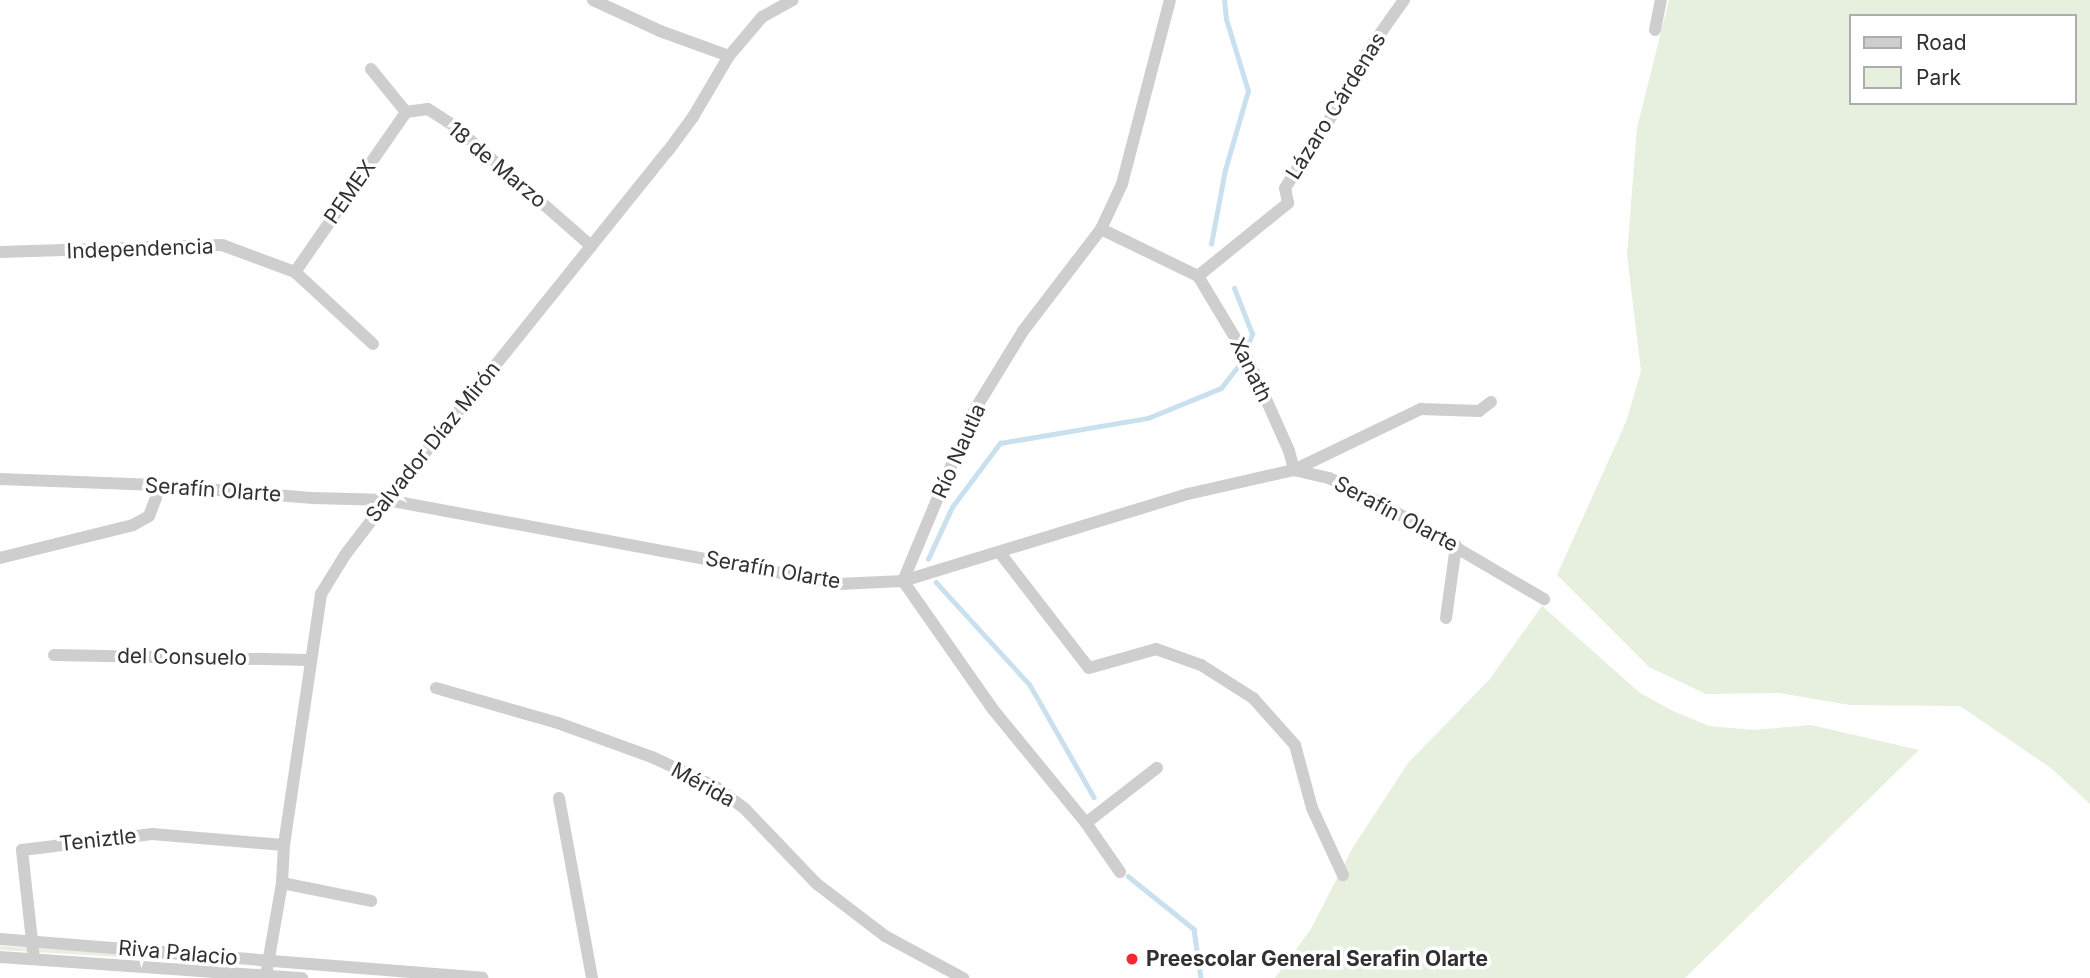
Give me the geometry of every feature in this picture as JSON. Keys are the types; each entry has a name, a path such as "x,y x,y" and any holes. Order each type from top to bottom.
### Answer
{"street":[{"path":"593,0 660,31 729,56"},
{"name":"Salvador Díaz Mirón","path":"266,975 282,883 284,845 309,660 321,594 345,555 387,500 668,151 693,117 729,56 762,17 793,0"},
{"name":"Río Nautla","path":"903,581 974,411 1023,331 1101,229 1122,184 1170,0"},
{"name":"Lázaro Cárdenas","path":"1198,276 1288,203 1285,188 1338,106 1370,48 1404,0"},
{"path":"1655,30 1661,0"},
{"path":"372,69 406,112"},
{"name":"18 de Marzo","path":"406,112 428,109 453,125 591,246"},
{"name":"PEMEX","path":"295,272 406,112"},
{"path":"1101,229 1198,276"},
{"name":"Independencia","path":"0,252 222,246 295,272 373,344"},
{"name":"Xanath","path":"1198,276 1240,342 1289,451 1294,470"},
{"path":"1294,470 1421,409 1479,411 1492,402"},
{"name":"Serafín Olarte","path":"0,479 157,485 313,498 387,500 839,584 903,581 1188,494 1294,470 1329,478 1456,546 1544,599"},
{"path":"0,558 133,525 149,516 156,498 157,485"},
{"path":"1446,618 1456,546"},
{"path":"1000,553 1089,668 1156,649 1201,665 1253,698 1295,745 1312,808 1343,875"},
{"path":"903,581 992,708 1086,823 1120,872"},
{"name":"del Consuelo","path":"54,655 309,660"},
{"name":"Mérida","path":"436,688 558,723 652,757 716,787 745,809 817,884 885,936 963,978"},
{"path":"1086,823 1157,768"},
{"path":"559,798 592,978"},
{"name":"Teniztle","path":"34,959 22,850 152,834 284,845"},
{"path":"282,883 371,901"},
{"name":"Riva Palacio","path":"0,939 482,978"},
{"name":"Riva Palacio","path":"0,957 302,978"},
{"path":"320,978 325,964"}],"green space":[{"path":"1669,0 2090,0 2090,804 2051,768 1960,706 1850,705 1779,693 1706,694 1649,667 1557,575 1626,422 1641,371 1627,255 1637,128"},
{"path":"1542,606 1640,693 1709,726 1753,730 1811,725 1919,750 1685,978 1275,978 1311,929 1352,849 1408,763 1489,680"},
{"path":"0,946 241,962 243,964 0,950"}],"waterway":[{"path":"1211,244 1225,170 1248,91 1226,19 1224,0"},
{"path":"928,559 952,507 1000,443 1148,418 1221,388 1238,366 1252,334 1234,288"},
{"path":"936,582 1030,685 1094,797"},
{"path":"1128,876 1194,929 1201,978"}],"place":[{"name":"Preescolar General Serafin Olarte","path":"1132,959"}]}
